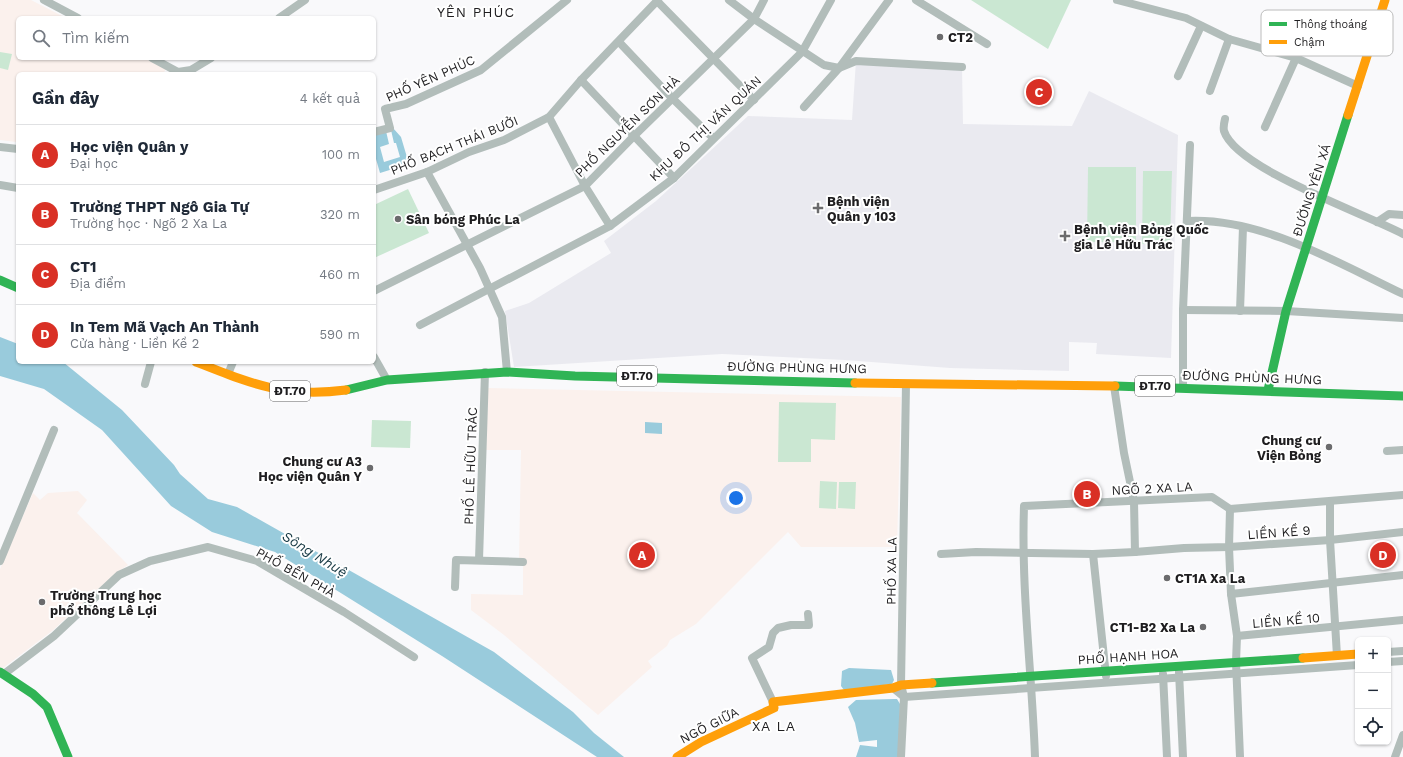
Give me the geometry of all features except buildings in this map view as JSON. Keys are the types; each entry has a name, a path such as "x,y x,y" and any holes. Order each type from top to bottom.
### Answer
{"main road":[{"name":"ĐƯỜNG YÊN XÁ","path":"1380,10 1383,0"},
{"name":"ĐƯỜNG YÊN XÁ","path":"1268,390 1286,311 1367,56"},
{"path":"0,280 16,287"},
{"name":"ĐƯỜNG PHÙNG HƯNG","path":"201,364 277,390 317,393 368,386 387,380 485,372 507,372 575,376 906,384 1183,387 1403,396"},
{"name":"PHỐ HẠNH HOA","path":"773,702 897,686 1355,654"},
{"path":"2,673 17,685 33,694 47,707 68,757"},
{"name":"NGÕ GIỮA","path":"676,757 701,742 774,708 773,702"}],"street":[{"path":"44,0 55,2 75,16"},
{"path":"282,16 305,0"},
{"name":"PHỐ YÊN PHÚC","path":"376,132 390,128 386,109 406,104 481,70 567,0"},
{"path":"729,0 754,19 779,34 802,52 824,65 839,68 856,61 962,67"},
{"name":"PHỐ NGUYỄN SƠN HÀ","path":"376,290 585,186 754,19 764,0"},
{"name":"KHU ĐÔ THỊ VĂN QUÁN","path":"420,325 610,226 674,178 802,52 831,0"},
{"path":"804,107 839,68 889,0"},
{"path":"916,0 987,44"},
{"path":"1116,0 1186,18 1230,39 1261,48"},
{"path":"658,1 754,100"},
{"name":"PHỐ BẠCH THÁI BƯỞI","path":"376,189 426,172 469,152 504,140 549,117 581,80 658,1"},
{"path":"1178,76 1200,26"},
{"path":"1210,91 1230,39"},
{"path":"619,42 673,99 713,138"},
{"path":"1289,56 1358,86"},
{"path":"1265,127 1296,58"},
{"path":"155,60 176,72"},
{"path":"182,72 191,70 208,60"},
{"path":"581,80 674,178"},
{"path":"549,117 585,186 610,226"},
{"path":"1225,119 1224,131 1235,147 1261,166 1299,187 1403,234"},
{"path":"1183,387 1184,310 1190,145"},
{"path":"0,147 16,149"},
{"path":"426,172 468,245 502,317 507,372"},
{"path":"0,185 16,188"},
{"path":"1377,222 1389,214 1403,215"},
{"path":"1187,221 1219,221 1272,235 1306,248 1403,294"},
{"path":"1240,311 1243,227"},
{"path":"1184,310 1286,311 1403,318"},
{"path":"376,361 387,380"},
{"path":"145,384 150,364"},
{"path":"228,374 232,364"},
{"name":"PHỐ LÊ HỮU TRÁC","path":"479,560 485,372"},
{"name":"PHỐ XA LA","path":"901,757 904,697 897,686 906,384"},
{"path":"1114,386 1124,453 1134,501 1135,552"},
{"path":"0,561 54,430"},
{"path":"1387,451 1403,450"},
{"path":"1240,757 1236,662 1237,636 1231,594 1229,547 1230,509 1403,495"},
{"name":"NGÕ 2 XA LA","path":"1023,552 1024,506 1212,497 1230,509"},
{"path":"1330,502 1330,540 1337,628 1337,656"},
{"name":"LIỀN KỀ 9","path":"941,554 1023,552 1094,554 1330,540 1403,532"},
{"name":"PHỐ BẾN PHÀ","path":"2,673 54,636 119,575 150,561 208,547 257,561 344,612 414,657"},
{"path":"1023,552 1032,676 1035,757"},
{"path":"1094,554 1106,682"},
{"path":"455,587 456,560 523,562"},
{"path":"1231,594 1403,575"},
{"path":"773,702 752,658 769,647 773,633 778,628 791,625 809,625 808,614"},
{"name":"LIỀN KỀ 10","path":"1237,636 1337,628 1403,620"},
{"path":"1391,652 1403,651"},
{"path":"1391,662 1403,661"},
{"name":"PHỐ HẠNH HOA","path":"904,697 1355,665"},
{"path":"1179,666 1184,757"},
{"path":"1163,667 1167,753"},
{"path":"1395,757 1403,735"}],"shaded area":[{"path":"0,0 31,0 62,16 16,16 16,60 148,60 166,69 164,72 16,72 16,142 0,140"},
{"name":"Bệnh viện Quân y 103","path":"856,61 962,67 963,124 1072,126 1089,91 1178,135 1171,358 1096,354 1097,343 1069,342 1069,371 950,368 845,360 722,354 514,367 505,311 529,303 611,253 604,241 656,201 748,116 852,120"},
{"path":"488,388 901,397 897,547 801,547 788,532 696,624 670,640 667,646 648,661 652,667 598,715 504,635 471,610 471,594 523,595 523,562 519,562 521,450 486,450"},
{"name":"Trường Trung học phổ thông Lê Lợi","path":"78,491 87,500 77,513 128,565 116,573 52,631 3,668 0,667 0,569 33,493 40,500 48,493"}],"green space":[{"path":"971,0 1071,0 1048,49"},
{"path":"0,52 12,54 8,70 0,68"},
{"path":"1088,167 1136,167 1136,242 1087,242"},
{"path":"1143,171 1172,171 1170,244 1142,244"},
{"name":"Sân bóng Phúc La","path":"408,189 429,233 376,257 376,204"},
{"path":"779,402 836,403 835,440 811,439 811,462 778,462"},
{"path":"372,420 411,421 410,448 371,447"},
{"path":"820,481 837,482 836,509 819,508"},
{"path":"839,482 856,482 855,509 838,508"}],"water":[{"path":"393,128 401,137 409,164 380,173 376,159 376,133 386,131 389,144 380,147 384,162 400,157 396,143 394,143 391,130"},
{"name":"Sông Nhuệ","path":"0,337 16,343 16,364 65,364 122,410 174,465 180,474 208,499 237,507 494,652 573,712 594,733 624,757 597,757 442,656 275,552 212,532 171,506 102,430 44,389 0,376"},
{"path":"645,422 662,423 662,434 645,433"},
{"path":"849,668 891,670 894,680 892,684 844,690 841,686 842,671"},
{"path":"897,699 900,704 899,757 856,757 860,745 877,747 877,740 859,742 855,723 848,707 856,700"}],"traffic: fast":[{"path":"1268,390 1286,311 1348,115"},
{"path":"0,280 16,287"},
{"path":"346,390 387,380 507,372 575,376 855,383"},
{"path":"1115,386 1403,396"},
{"path":"932,683 1303,658"},
{"path":"0,672 33,694 47,707 68,757"}],"traffic: slow":[{"path":"1382,10 1385,0"},
{"path":"1348,115 1367,56"},
{"path":"201,364 234,377 269,387 304,392 346,390"},
{"path":"855,383 1115,386"},
{"path":"1303,658 1355,654"},
{"path":"677,757 701,742 774,708 773,702 893,688 901,685 932,683"}],"place":[{"name":"CT2","path":"940,37"},
{"name":"CT1","path":"1039,92"},
{"name":"Bệnh viện Quân y 103","path":"818,208"},
{"name":"Sân bóng Phúc La","path":"398,219"},
{"name":"Bệnh viện Bỏng Quốc gia Lê Hữu Trác","path":"1065,236"},
{"name":"Chung cư Viện Bỏng","path":"1329,447"},
{"name":"Chung cư A3 Học viện Quân Y","path":"370,468"},
{"name":"Trường THPT Ngô Gia Tự","path":"1087,494"},
{"name":"Học viện Quân y","path":"642,555"},
{"name":"In Tem Mã Vạch An Thành","path":"1383,555"},
{"name":"CT1A Xa La","path":"1167,578"},
{"name":"Trường Trung học phổ thông Lê Lợi","path":"42,602"},
{"name":"CT1-B2 Xa La","path":"1203,627"}],"district":[{"name":"YÊN PHÚC","path":"476,12"},
{"name":"XA LA","path":"774,726"}]}
